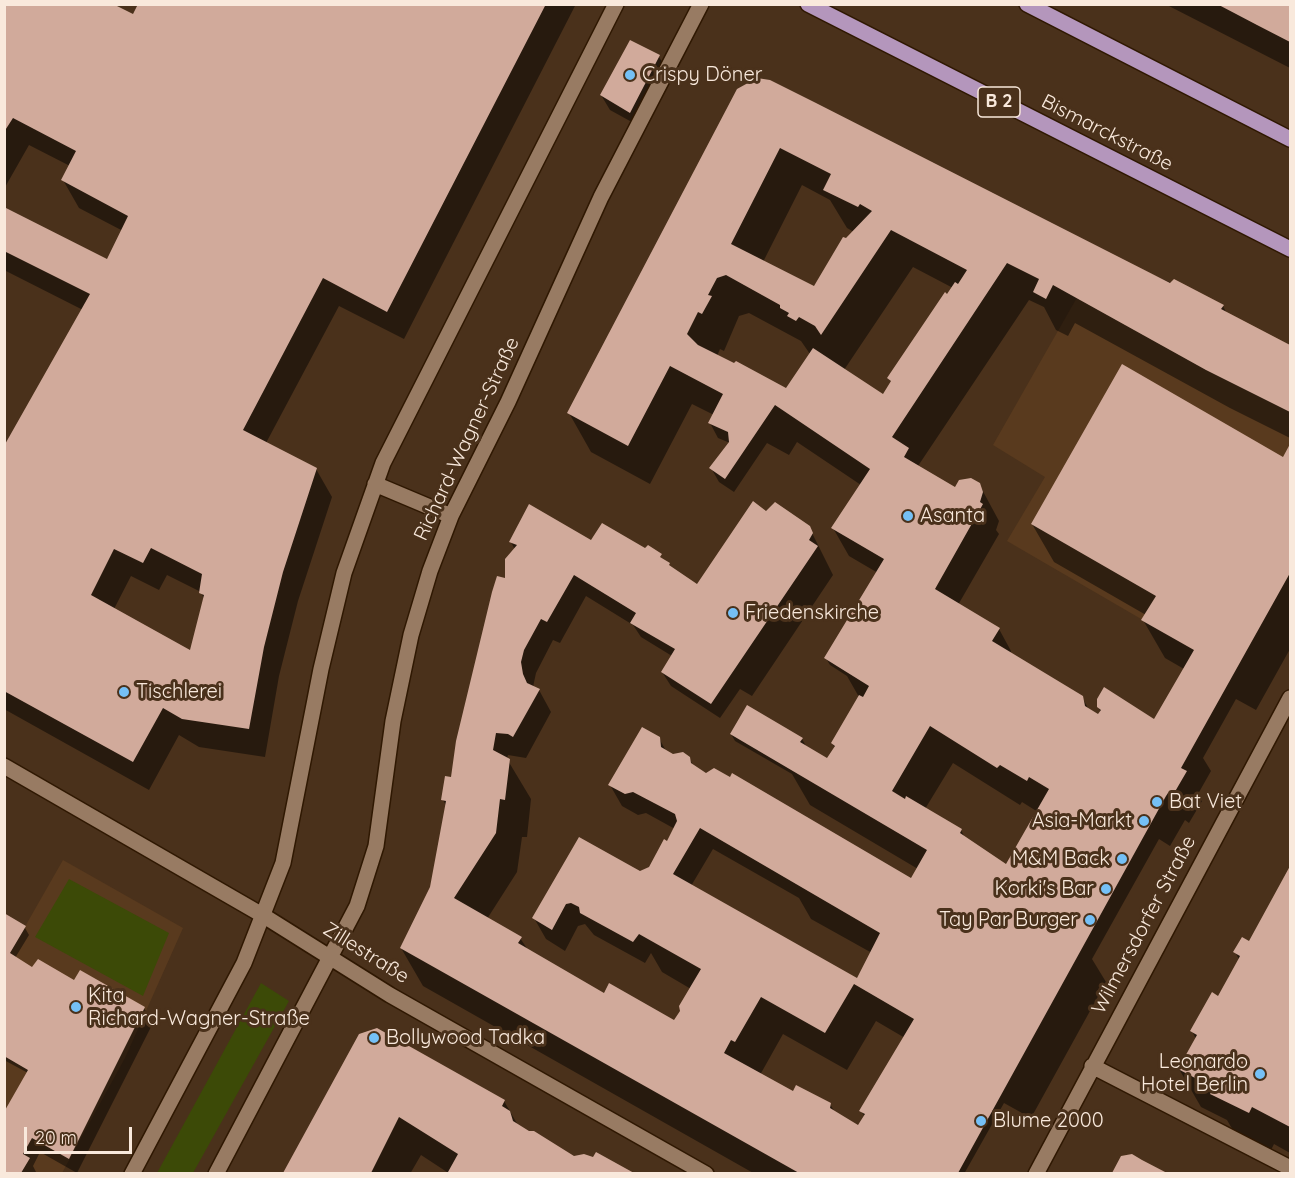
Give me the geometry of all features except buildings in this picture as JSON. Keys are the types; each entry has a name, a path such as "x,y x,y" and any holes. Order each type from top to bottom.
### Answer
{"main road":[{"name":"Bismarckstraße","path":"808,4 1290,249"},
{"path":"1028,4 1290,139"}],"street":[{"path":"132,1173 244,963 283,863 344,573 375,484 616,4"},
{"name":"Richard-Wagner-Straße","path":"216,1173 357,906 376,846 393,721 411,635 430,571 451,516 508,402 601,197 701,4"},
{"path":"375,484 451,516"},
{"name":"Wilmersdorfer Straße","path":"1036,1173 1290,698"},
{"name":"Zillestraße","path":"4,766 264,915 332,956 390,995 706,1173"},
{"path":"1092,1066 1290,1168"}],"shaded area":[{"path":"1104,250 1170,283 1174,279 1224,305 1221,309 1290,345 1290,573 1234,673 1007,541 1045,477 993,445"},
{"name":"Kita Richard-Wagner-Straße","path":"63,860 183,928 125,1058 62,1173 5,1173 4,954 10,953"}],"green space":[{"path":"69,879 169,933 143,996 35,937"},
{"path":"261,983 289,1001 193,1173 157,1173"}],"place":[{"name":"Crispy Döner","path":"630,75"},
{"name":"Asanta","path":"908,516"},
{"name":"Friedenskirche","path":"733,613"},
{"name":"Tischlerei","path":"124,692"},
{"name":"Bat Viet","path":"1157,802"},
{"name":"Asia-Markt","path":"1144,821"},
{"name":"M&M Back","path":"1122,859"},
{"name":"Korki's Bar","path":"1106,889"},
{"name":"Tay Par Burger","path":"1090,920"},
{"name":"Kita Richard-Wagner-Straße","path":"76,1007"},
{"name":"Bollywood Tadka","path":"374,1038"},
{"name":"Leonardo Hotel Berlin","path":"1260,1074"},
{"name":"Blume 2000","path":"981,1121"}]}
